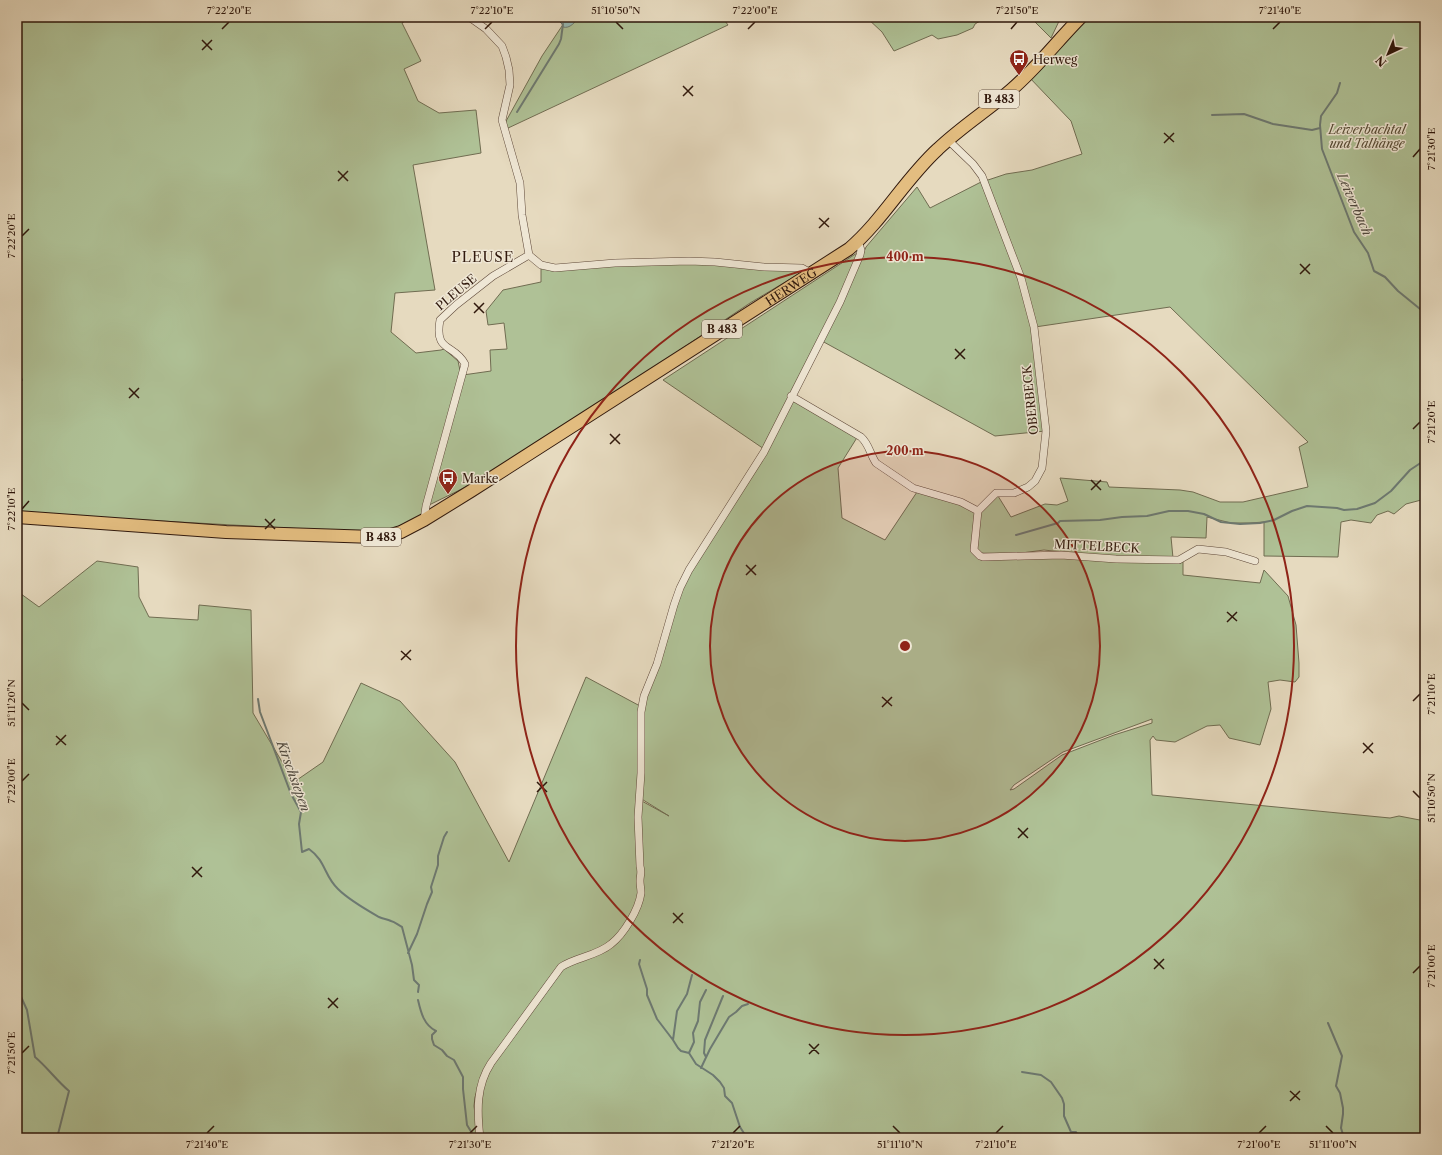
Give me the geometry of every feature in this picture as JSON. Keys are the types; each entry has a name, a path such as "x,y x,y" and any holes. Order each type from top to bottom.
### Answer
{"main road":[{"name":"HERWEG","path":"424,520 849,249 858,241 925,161 948,140 1017,85 1081,17"},
{"name":"B 483","path":"17,517 226,532 358,537 383,537 392,535 424,520"}],"street":[{"path":"469,17 486,29 502,46 509,70 510,85 502,120 520,183 522,215 529,255 541,266 555,268 615,263 689,261 764,267 802,268 810,273"},
{"name":"OBERBECK","path":"948,140 973,164 982,176 1021,278 1034,327 1046,431 1042,468 1035,481 1028,488 1019,491 996,493 978,511"},
{"path":"480,1138 478,1116 480,1087 486,1071 491,1063 561,967 611,944 630,921 638,906 641,894 640,879 642,873 640,866 638,816 642,773 641,712 644,696 659,656 674,606 685,579 760,459 849,283 861,252 858,241"},
{"name":"PLEUSE","path":"424,520 426,506 465,364 458,355 443,345 440,340 438,334 440,320 456,305 493,276 529,255"},
{"path":"791,396 861,437 866,442 872,458 876,463 913,488 961,502 978,511"},
{"name":"MITTELBECK","path":"978,511 974,550 980,556 1061,555 1116,559 1179,560 1198,549 1226,552 1255,561"}],"green space":[{"path":"17,17 411,17 402,23 421,61 404,69 418,101 439,113 476,110 481,153 413,165 435,290 395,293 391,332 416,353 444,349 458,361 461,375 421,517 389,530 359,532 17,513"},
{"path":"568,17 722,17 728,25 506,129 505,123 542,56"},
{"path":"866,17 983,17 975,24 973,28 957,35 938,39 932,35 894,51 882,32"},
{"path":"1030,17 1061,17 1051,38"},
{"name":"Leiverbachtal und Talhänge","path":"1083,17 1425,17 1425,499 1406,504 1394,514 1388,511 1377,515 1371,523 1351,520 1341,522 1338,557 1264,556 1264,522 1231,523 1207,517 1206,538 1171,537 1172,559 1115,558 1044,550 1014,554 975,553 982,557 1061,555 1116,560 1183,561 1183,575 1260,583 1264,570 1288,596 1296,625 1299,677 1295,682 1280,680 1268,682 1271,709 1260,745 1229,738 1220,725 1207,726 1175,742 1156,740 1153,736 1150,740 1152,795 1390,818 1399,816 1425,821 1425,1138 481,1138 480,1099 487,1071 492,1063 562,968 612,945 622,933 621,932 604,948 569,961 557,968 484,1070 475,1097 474,1106 478,1138 17,1138 17,591 39,607 97,561 138,567 139,597 149,617 198,620 199,605 251,610 253,713 294,782 323,762 361,683 400,701 455,762 509,862 586,677 640,706 637,800 640,800 669,816 640,798 642,707 658,666 671,618 683,586 769,445 793,399 858,436 838,468 842,518 885,540 917,492 940,496 965,503 976,511 973,538 974,551 977,542 980,510 998,496 1011,517 1045,504 1057,505 1068,501 1060,478 1107,482 1109,487 1180,490 1193,492 1220,502 1243,502 1308,487 1299,447 1308,442 1170,307 1035,327 1022,277 985,181 1006,174 1032,170 1082,154 1071,121 1028,76","holes":["1152,719 1152,723 1114,735 1062,755 1014,789 1010,790 1014,785 1063,752"]},
{"path":"983,181 1007,243 1033,327 1045,431 995,436 822,341 850,285 866,247 917,187 930,208"},
{"path":"857,253 848,282 764,449 663,380"},
{"path":"690,263 802,272 750,303 620,390 470,485 427,506 463,375 491,371 490,350 507,349 504,323 488,325 486,311 503,290 541,282 541,266"}],"water":[{"path":"555,17 579,17 572,25 563,27"}],"waterway":[{"path":"517,112 559,44 563,24"},
{"name":"Leiverbach","path":"1340,83 1337,93 1321,116 1320,125 1322,149 1354,232 1368,253 1374,271 1385,277 1398,291 1425,313"},
{"path":"1212,115 1244,114 1273,124 1312,130 1320,128"},
{"path":"17,370 22,380"},
{"path":"1425,452 1425,460"},
{"path":"1016,535 1058,523 1060,521 1100,520 1147,516 1169,511 1188,511 1204,514 1221,522 1240,524 1260,523 1274,520 1292,511 1307,506 1337,508 1344,510 1357,509 1375,503 1391,491 1410,470 1425,460"},
{"name":"Kirschsiepen","path":"258,699 260,712 291,794 301,812 299,824 302,852 309,849 315,854 319,858 333,884 347,897 379,917 392,921 402,927 412,965 414,980 419,985 418,992"},
{"path":"408,953 417,934 432,892 431,887 438,865 438,856 447,832"},
{"path":"640,960 639,964 647,989 647,995 657,1019 678,1048 681,1051 689,1053 696,1064 713,1075 720,1082 724,1088 725,1096 732,1103 740,1127 747,1138"},
{"path":"673,1040 677,1011 687,994 692,975"},
{"path":"17,988 27,1010 35,1057 69,1091 57,1138"},
{"path":"689,1053 694,1042 693,1033 698,1021 700,1002 706,990"},
{"path":"706,1057 704,1053 705,1040 723,996"},
{"name":"Kirschsiepen","path":"418,1000 426,1022 436,1031 432,1035 434,1045 454,1060 463,1077 467,1125 475,1138"},
{"path":"701,1068 710,1049 729,1017 742,1006 748,1004"},
{"path":"1328,1023 1342,1056 1336,1086 1340,1093 1343,1108 1341,1128 1344,1138"},
{"path":"1022,1072 1041,1075 1051,1082 1062,1098 1064,1104 1064,1116 1071,1132 1076,1132 1079,1138"}],"place":[{"name":"Herweg","path":"1019,76"},
{"name":"Marke","path":"448,495"}],"district":[{"name":"PLEUSE","path":"483,257"}]}
